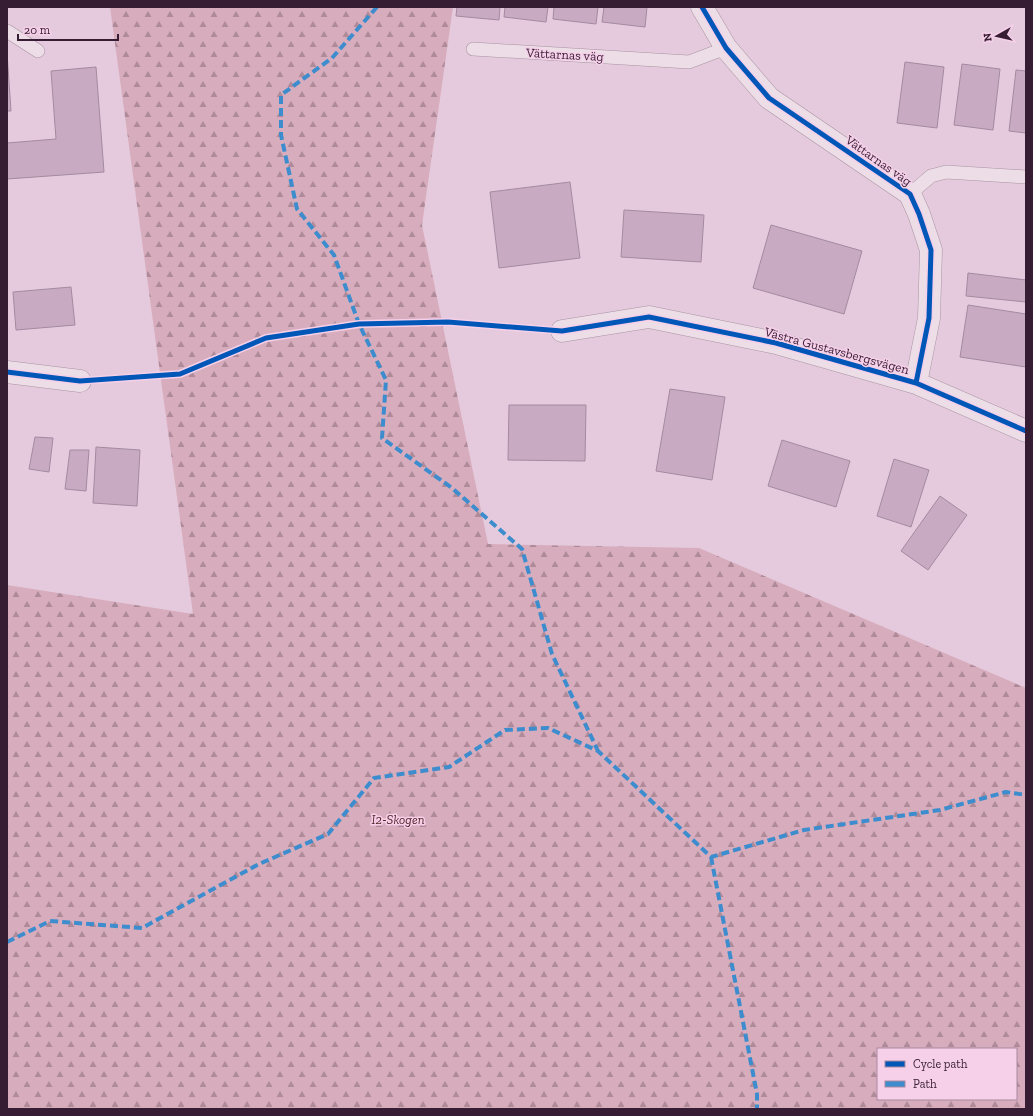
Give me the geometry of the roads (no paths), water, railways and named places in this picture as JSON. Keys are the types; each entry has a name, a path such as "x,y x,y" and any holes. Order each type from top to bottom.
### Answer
{"street":[{"name":"Vättarnas väg","path":"702,7 726,48 769,98 910,194 919,214 931,250 929,318 916,383"},
{"name":"Västra Gustavsbergsvägen","path":"562,331 649,317 776,343 916,383 1026,431"},
{"path":"7,372 80,381"}],"lane":[{"path":"7,31 38,51"},
{"name":"Vättarnas väg","path":"473,49 689,62 726,48"},
{"name":"Vättarnas väg","path":"910,194 931,176 946,172 1026,177"}],"park label":[{"name":"I2-Skogen","path":"398,819"}]}
